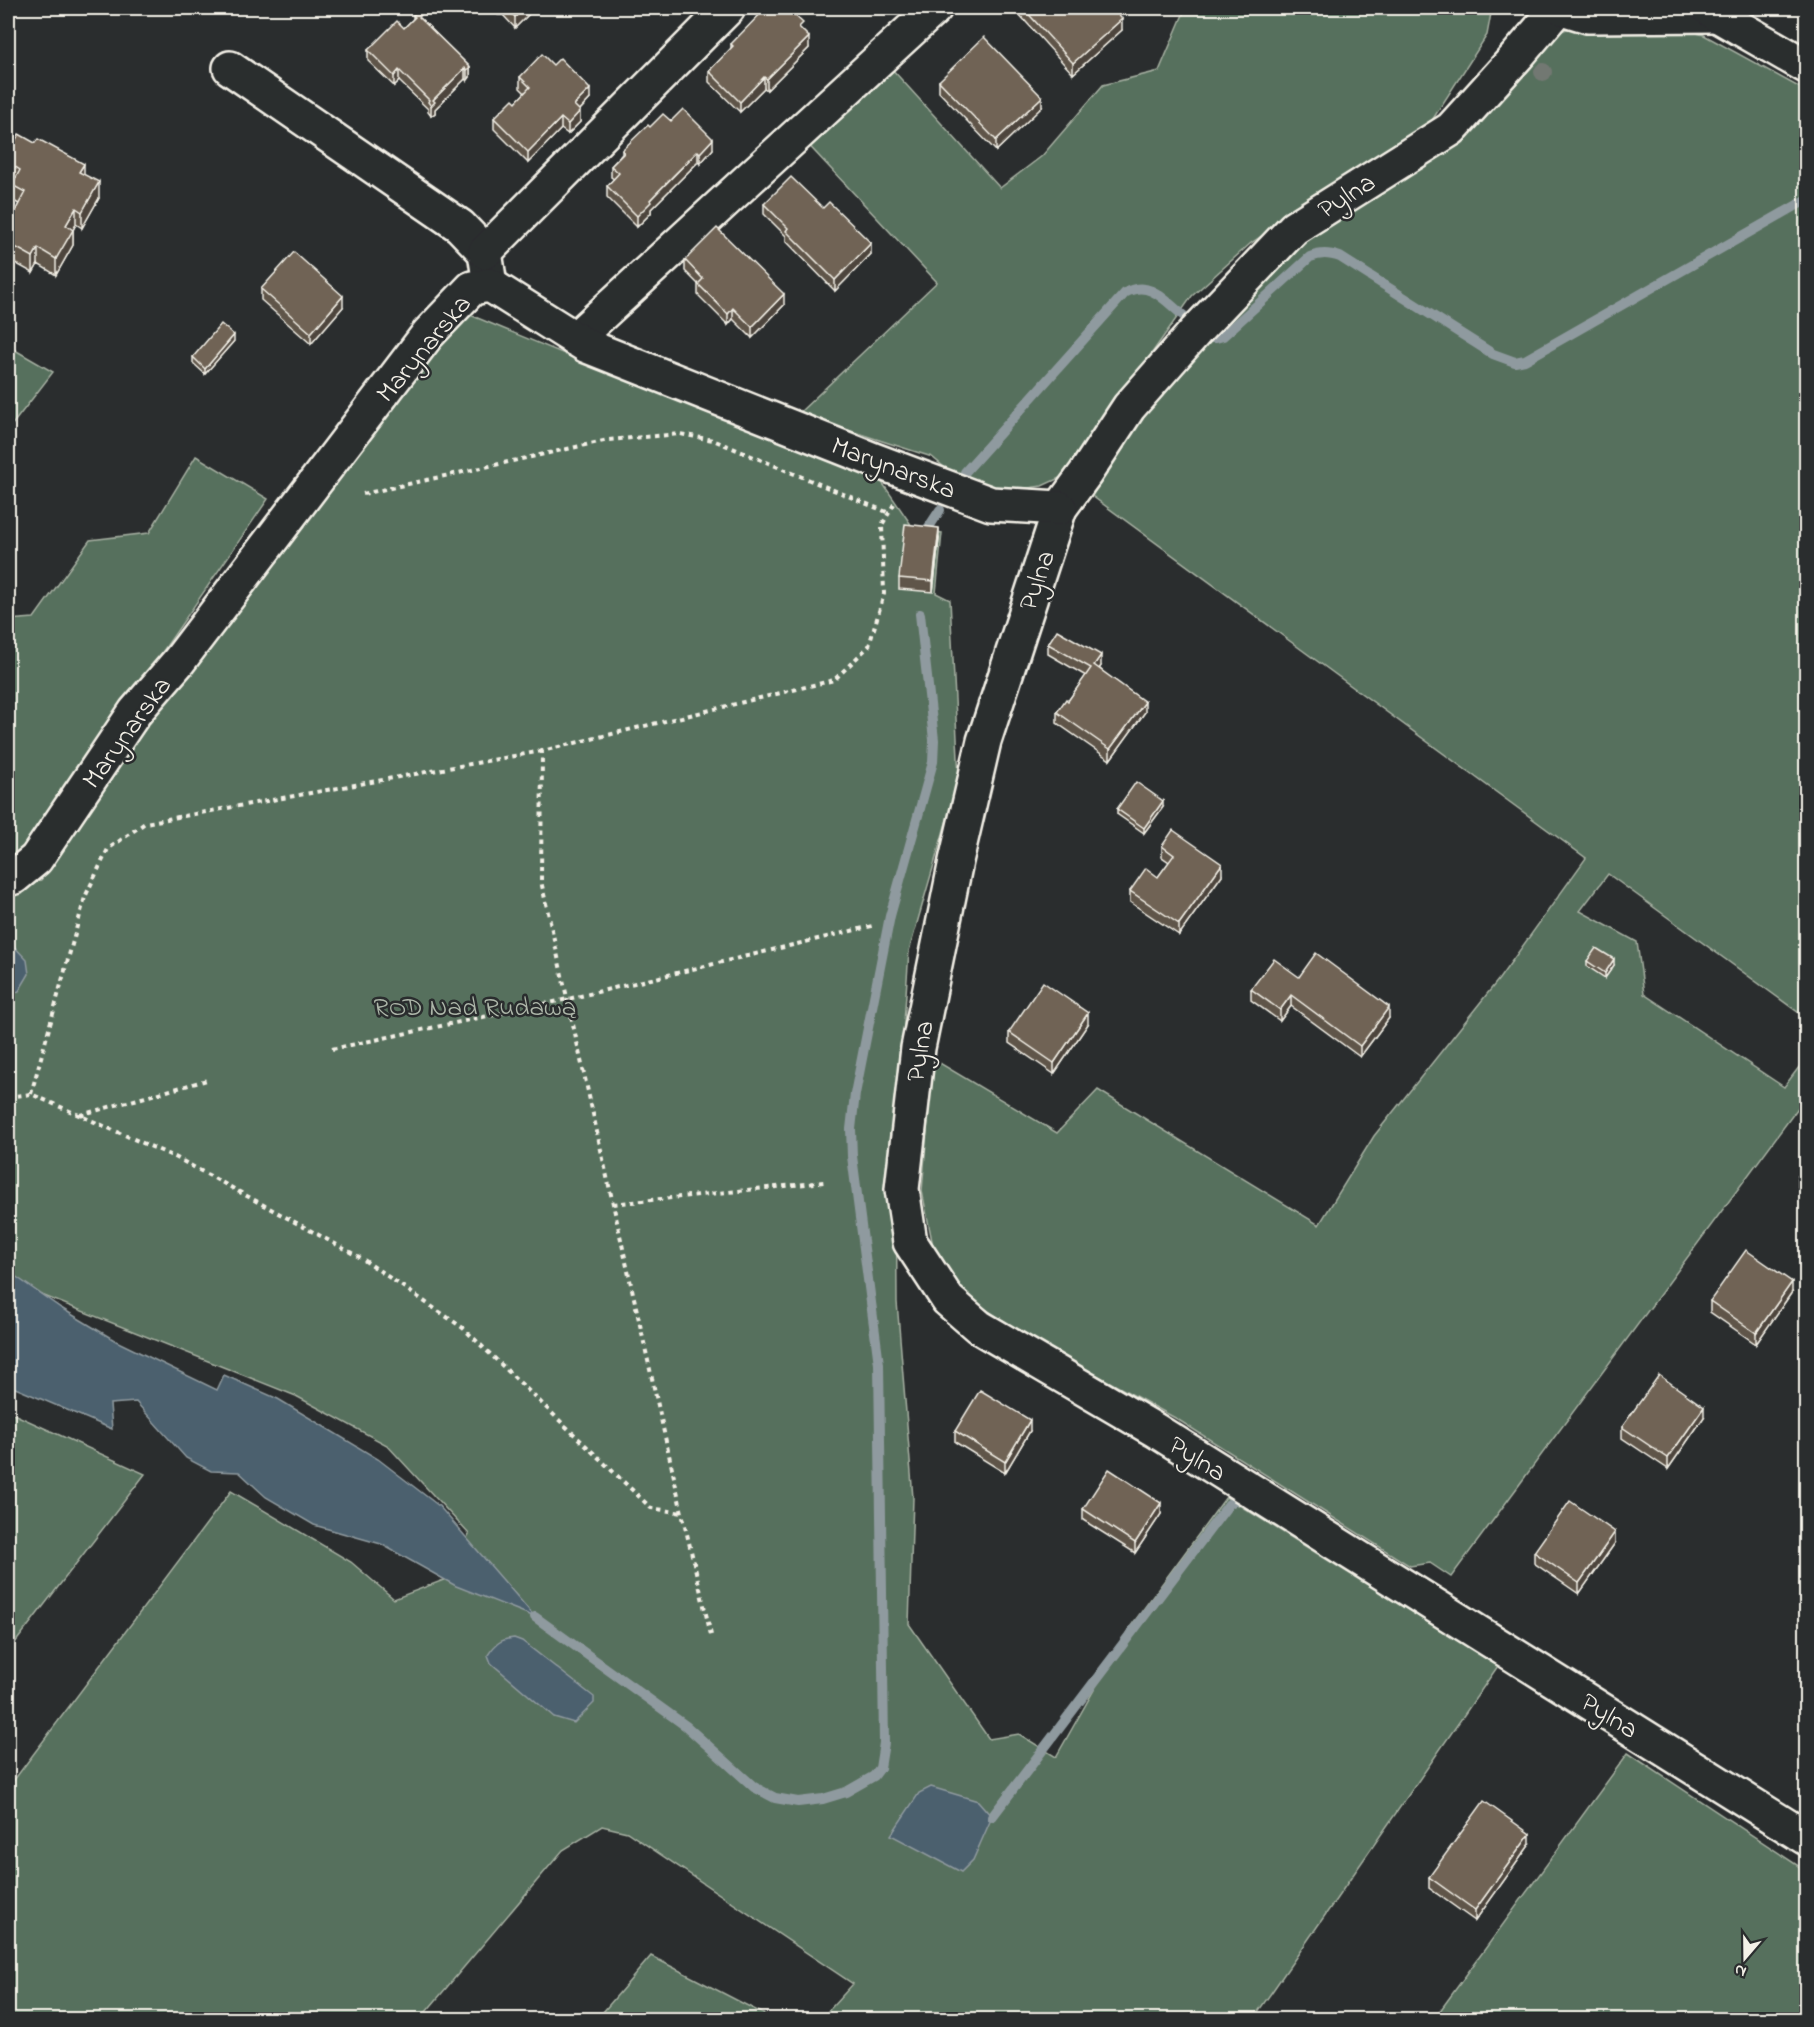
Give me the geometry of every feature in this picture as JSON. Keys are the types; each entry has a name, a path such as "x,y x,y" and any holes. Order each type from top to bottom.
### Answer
{"street":[{"path":"485,252 728,8"},
{"path":"575,339 935,8"},
{"path":"1560,8 1588,16 1713,11 1806,66"},
{"name":"Pylna","path":"1560,8 1451,129 1294,228 1196,331 1130,407 1060,508 984,741 956,861 918,1048 902,1189 910,1242 948,1300 979,1327 1155,1430 1806,1839"},
{"path":"230,68 460,226 485,252 490,285"},
{"name":"Marynarska","path":"8,879 36,860 135,712 179,661 428,334 472,288 490,285 575,339 609,355 991,504 1060,508"}],"path":[{"path":"363,494 608,440 680,434 713,440 889,513"},
{"path":"31,1094 85,897 108,849 145,823 542,751 834,680 869,646 884,594 882,525 895,501 923,478"},
{"path":"542,751 541,881 711,1635"},
{"path":"332,1049 568,999 872,926"},
{"path":"79,1115 207,1080"},
{"path":"8,1097 31,1094 177,1158 361,1258 463,1328 651,1508 682,1514"},
{"path":"614,1204 824,1182"}],"green space":[{"path":"1192,8 1492,8 1487,35 1429,125 1251,243 1192,296 1066,475 1042,486 994,493 962,482 932,457 798,414 937,282 802,138 891,68 1000,188 1042,156 1103,85 1159,71 1184,12"},
{"path":"1584,23 1669,26 1704,35 1806,91 1806,1018 1608,874 1580,911 1637,942 1644,994 1784,1087 1806,1058 1806,1097 1451,1577 1430,1563 1410,1566 1177,1419 1040,1344 959,1292 933,1246 922,1191 933,1059 1057,1133 1098,1090 1319,1225 1374,1136 1499,979 1586,858 1092,496 1128,434 1165,382 1283,262 1550,35"},
{"name":"ROD Nad Rudawą","path":"463,312 671,398 875,472 914,529 942,533 936,593 950,600 959,778 909,951 896,1137 897,1302 913,1498 909,1624 989,1739 1019,1734 1056,1757 1128,1630 1226,1497 1498,1666 1253,2019 821,2019 853,1984 627,1832 602,1826 563,1850 420,2019 8,2019 8,1788 231,1491 351,1562 394,1599 444,1580 469,1534 387,1445 296,1396 14,1284 8,1276 8,897 41,880 122,760"},
{"path":"8,346 53,372 8,430"},
{"path":"196,456 268,499 24,852 8,863 8,620 34,618 90,540 149,533"},
{"path":"9,1412 145,1474 8,1652 8,1414"},
{"path":"1628,1753 1806,1871 1806,2019 1434,2019"},
{"path":"651,1956 773,2019 597,2019"}],"water":[{"path":"8,940 27,960 29,974 19,991 8,997"},
{"path":"8,1271 61,1308 116,1341 217,1390 224,1375 278,1399 378,1459 439,1506 535,1617 456,1586 381,1544 314,1525 266,1497 239,1472 211,1471 186,1458 136,1402 110,1404 112,1429 8,1385"},
{"path":"514,1638 522,1641 594,1697 594,1703 574,1723 554,1717 491,1663 488,1655 493,1648 502,1641"},
{"path":"931,1787 978,1801 992,1817 973,1860 961,1872 891,1835 919,1793"}],"building":[{"path":"506,8 525,8 515,17"},
{"path":"766,8 779,8 786,14 789,10 803,23 799,27 809,37 740,102 709,71 733,46 731,44"},
{"path":"1023,8 1112,8 1122,19 1073,63"},
{"path":"417,12 421,15 419,17 470,67 467,70 465,68 433,100 435,102 431,106 429,100 399,70 394,76 368,50 397,21 404,28"},
{"path":"984,37 1042,97 996,140 939,81"},
{"path":"542,54 553,65 560,58 590,89 574,105 580,111 568,124 561,118 528,152 494,118 513,99 516,102 530,87 520,77"},
{"path":"683,109 713,139 673,176 637,216 607,186 619,173 611,166 624,153 622,150 648,125 650,127 663,114 671,121"},
{"path":"19,134 35,143 38,139 84,164 79,172 99,182 82,212 76,208 66,225 73,230 56,259 38,248 33,257 8,243 8,225 25,192 12,185 20,170 8,162 8,155"},
{"path":"791,177 823,208 829,202 871,243 835,280 786,231 788,228 764,204"},
{"path":"717,228 784,294 752,327 733,308 728,314 698,284 703,279 685,260"},
{"path":"294,252 343,296 311,333 261,289"},
{"path":"221,324 234,335 205,369 193,357"},
{"path":"905,524 939,528 933,581 899,578"},
{"path":"1057,630 1101,655 1094,665 1145,702 1110,749 1057,712 1066,699 1068,701 1091,668 1048,644"},
{"path":"1136,782 1163,801 1144,828 1117,809"},
{"path":"1173,830 1222,864 1179,924 1130,891 1146,868 1158,877 1174,855 1162,846"},
{"path":"1596,948 1614,959 1605,973 1587,961"},
{"path":"1316,953 1389,1007 1360,1046 1291,995 1280,1010 1251,989 1274,959 1299,977"},
{"path":"1043,982 1088,1013 1054,1063 1009,1032"},
{"path":"1806,1165 1806,1182 1798,1176"},
{"path":"1746,1250 1792,1282 1756,1333 1710,1301"},
{"path":"1659,1375 1704,1407 1668,1458 1622,1427"},
{"path":"980,1390 1030,1420 1005,1462 955,1431"},
{"path":"1109,1469 1161,1503 1135,1543 1083,1509"},
{"path":"1570,1501 1615,1532 1579,1583 1534,1552"},
{"path":"1484,1801 1530,1834 1475,1910 1429,1877"}],"waterway":[{"path":"1209,338 1223,336 1310,257 1328,254 1340,257 1493,354 1515,362 1525,360 1806,200"},
{"path":"965,472 1125,293 1134,289 1150,290 1164,298 1184,316"},
{"path":"925,533 940,510"},
{"path":"535,1617 686,1726 754,1787 775,1798 798,1802 823,1799 846,1792 874,1776 880,1768 884,1743 879,1364 852,1156 851,1129 855,1094 890,916 933,762 934,740 920,614"},
{"path":"992,1817 1229,1504 1238,1499 1248,1500"}]}
